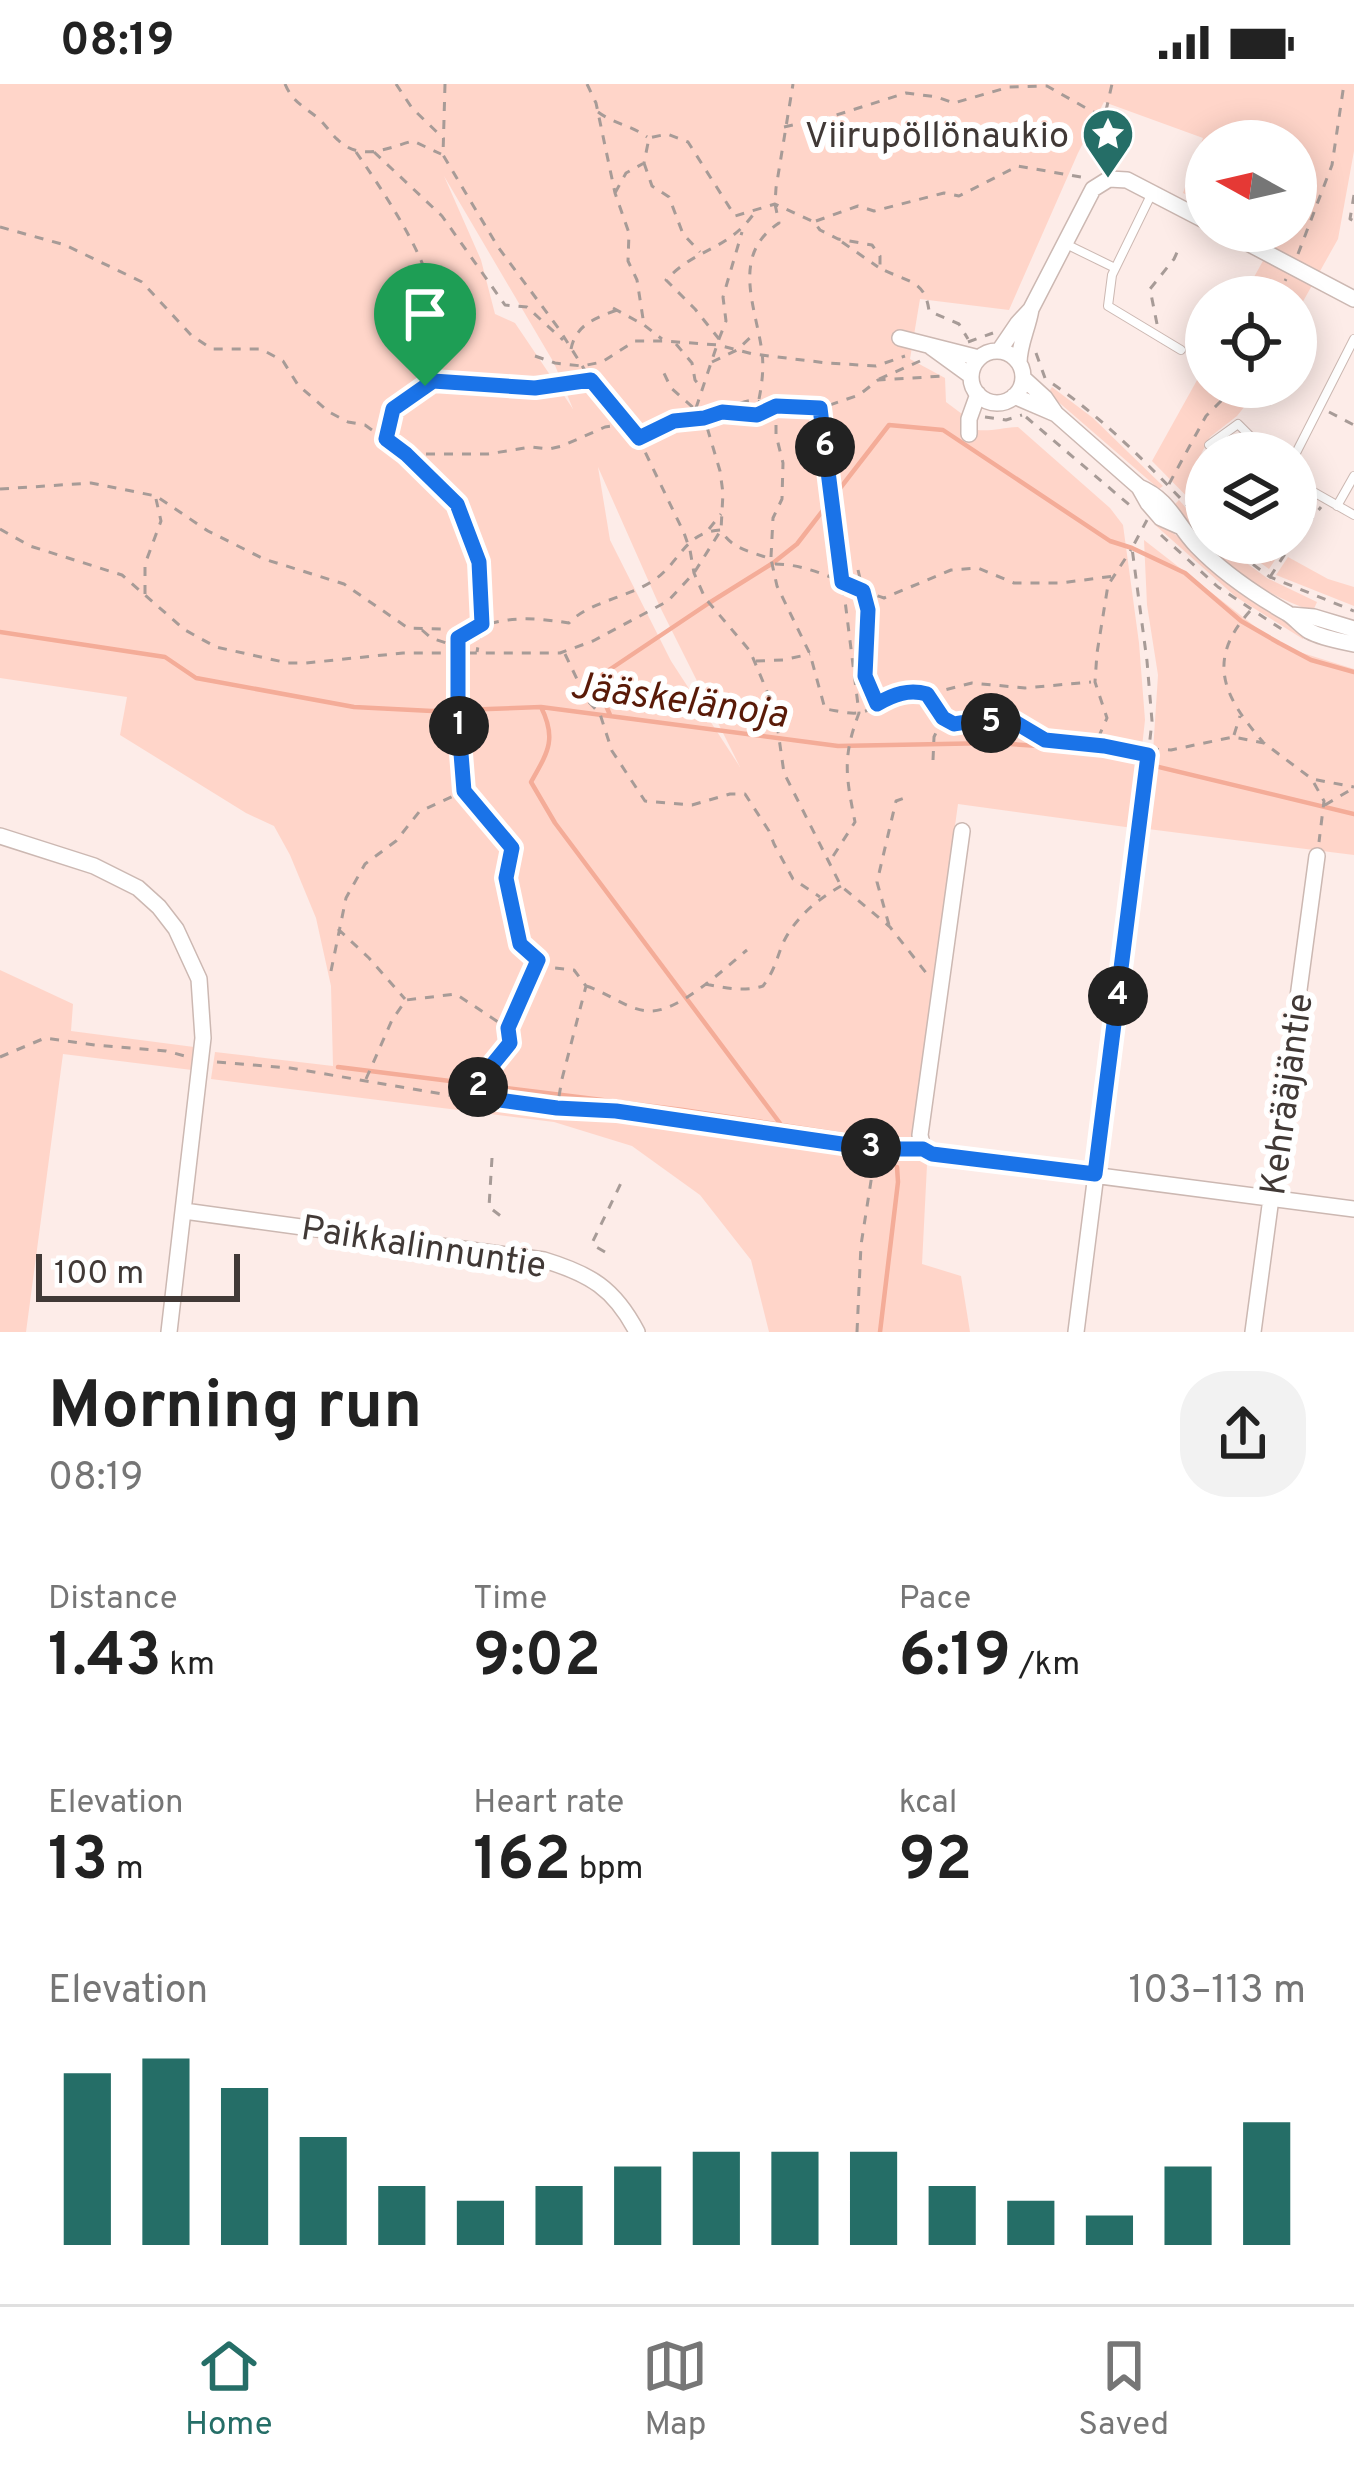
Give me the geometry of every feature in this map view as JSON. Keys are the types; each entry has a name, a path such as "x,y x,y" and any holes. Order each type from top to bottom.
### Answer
{"street":[{"path":"1000,351 1031,309 1085,200 1107,174 1185,209"},
{"path":"1264,252 1354,299"},
{"path":"978,394 968,434 1014,396 1021,370 1019,350 1031,309"},
{"path":"900,338 979,358"},
{"path":"931,347 971,376 978,394 997,411"},
{"path":"971,376 979,358 992,351 1007,353 1056,414 1139,487 1161,518 1179,526 1237,582 1309,631 1354,644"},
{"path":"1014,396 1056,414"},
{"path":"1291,615 1354,629"},
{"path":"962,831 920,1135 923,1149 932,1154 1354,1209"},
{"path":"0,836 94,866 138,888 176,929 200,979 203,1038 170,1332"},
{"path":"1076,1332 1138,842"},
{"name":"Kehrääjäntie","path":"1253,1332 1317,856"},
{"name":"Paikkalinnuntie","path":"184,1211 544,1260 581,1272 608,1292 637,1332"}],"lane":[{"path":"1152,191 1115,268 1108,306 1181,350"},
{"path":"1072,247 1115,268"},
{"path":"1306,432 1354,339"},
{"path":"1337,506 1354,476"},
{"path":"1317,495 1354,515"}],"path":[{"path":"285,84 290,98 356,152 391,201 421,263 433,299 430,328 414,353 425,386"},
{"path":"443,155 445,84"},
{"path":"587,84 629,232 628,260 637,280 644,325"},
{"path":"759,399 762,355 748,272 764,232 779,223 775,204 793,84"},
{"path":"1107,174 1103,150 1112,84"},
{"path":"1288,276 1332,165 1345,84 1354,87"},
{"path":"396,85 445,140"},
{"path":"784,127 906,93 954,104 1009,87 1047,86 1105,115"},
{"path":"597,111 649,138 667,134 688,142 735,216 775,204 814,222 880,268 921,285 928,311 959,324 969,341 1003,331"},
{"path":"649,138 644,163 652,186 669,197 682,234 701,253"},
{"path":"356,152 413,141 443,155 498,247 591,380 639,438 688,543 705,598 750,651 775,710 784,773 841,886 890,928 928,976"},
{"path":"374,152 442,216 505,305 527,307 570,347"},
{"path":"615,193 626,172 644,163"},
{"path":"814,222 858,206 874,211 944,193 958,196 1018,166 1091,178"},
{"path":"1354,195 1350,219 1354,221"},
{"path":"696,410 726,321 723,297 742,231 756,211"},
{"path":"0,227 64,245 142,282 191,335 212,349 261,350 283,361 298,385 329,412 365,425 406,454 457,504 479,562 482,624 477,653"},
{"path":"718,342 666,280 681,264 742,231"},
{"path":"838,239 872,244 880,256 880,268"},
{"path":"1160,338 1150,289 1180,246"},
{"path":"570,347 580,328 615,309 664,341"},
{"path":"710,363 737,350 756,332"},
{"path":"535,356 583,366 602,362 634,341 718,342 762,355 876,366 931,347"},
{"path":"675,341 692,362 694,380 701,387"},
{"path":"1031,345 1045,378 1101,419 1185,503"},
{"path":"722,412 757,415 773,407 820,408 859,395 878,380 920,361"},
{"path":"662,369 671,388 704,418 720,471 721,530 735,546 884,598 951,570 978,568 1014,583 1060,584 1114,576"},
{"path":"878,380 952,376"},
{"path":"386,439 393,409 433,381 535,388 591,380"},
{"path":"639,438 674,421 704,418 750,400 773,407"},
{"path":"773,407 783,463 782,499 773,518 772,561 777,586 810,653 825,709 859,713 890,696 914,691 927,694 972,683 1025,688 1095,682"},
{"path":"1319,407 1354,425"},
{"path":"820,408 859,713 846,746 856,822 829,863"},
{"path":"1168,485 1214,408"},
{"path":"997,411 1023,415"},
{"path":"406,454 549,449 604,427 628,424"},
{"path":"0,489 91,483 156,496 208,531 264,559 344,584 408,628 441,628 458,638"},
{"path":"145,596 145,564 161,521 156,496"},
{"path":"1317,515 1325,500"},
{"path":"458,638 482,624 509,619 568,623 579,612 654,580 721,514"},
{"path":"1095,745 1107,718 1095,682 1108,586 1146,521"},
{"path":"0,529 29,546 122,575 184,630 216,647 288,662 458,650 565,652 668,601 694,573 721,530"},
{"path":"707,530 721,530"},
{"path":"1132,548 1152,721 1138,842"},
{"path":"1252,564 1270,577 1354,611"},
{"path":"1270,577 1278,564"},
{"path":"858,570 868,610 865,676 877,704"},
{"path":"1250,610 1235,627 1226,651 1222,677 1229,698 1264,743 1312,779 1353,788"},
{"path":"419,628 458,650"},
{"path":"458,638 464,791 512,848 506,878 520,944 538,960 574,970 586,986 653,1012 677,1003 747,950"},
{"path":"565,652 587,700 600,714 612,751 646,801 692,805 745,794 793,879 820,897"},
{"path":"754,661 810,653"},
{"path":"927,694 943,718 954,724 1013,721 1045,740 1148,753 1233,737 1264,743"},
{"path":"1233,737 1240,715"},
{"path":"932,760 934,737 943,718"},
{"path":"1032,732 1086,736 1095,745"},
{"path":"1312,779 1324,801 1317,856"},
{"path":"1323,806 1353,788"},
{"path":"331,970 346,898 365,864 396,841 419,812 464,791"},
{"path":"890,928 877,882 896,801 910,796"},
{"path":"705,984 751,990 763,986 799,920 820,897 841,886"},
{"path":"338,929 406,1000"},
{"path":"477,1097 480,1080 510,1043 508,1028 538,960"},
{"path":"557,1108 586,986"},
{"path":"368,1074 406,1000 457,994 498,1022 510,1043"},
{"path":"0,1057 45,1037 166,1051 201,1060 368,1074 434,1093 616,1111 876,1149 923,1149"},
{"path":"857,1332 861,1245 876,1149"},
{"path":"493,1158 489,1207 502,1217"},
{"path":"605,1252 593,1241 622,1181"}],"shaded area":[{"path":"0,84 1354,84 1354,151 1338,239 1317,276 1255,276 1265,252 1317,252 1317,120 1185,120 1185,131 1104,102 1009,310 920,299 910,359 945,378 946,402 962,414 965,427 1018,427 1123,525 1145,720 1133,828 958,804 913,1130 927,1165 922,1264 961,1276 970,1332 769,1332 751,1260 700,1195 632,1146 554,1122 211,1079 215,1052 333,1066 331,986 316,918 274,826 120,735 127,697 0,678","holes":["444,176 554,363 573,409 515,323 495,314 481,260","598,467 660,607 740,767 671,661 610,540"]},
{"path":"1052,387 1093,418 1163,486 1159,489 1048,393"},
{"path":"1185,402 1185,408 1243,408 1216,432 1185,432 1185,495 1152,461"},
{"path":"1179,500 1185,507 1185,518 1174,505"},
{"path":"1158,520 1185,543 1185,552 1154,524"},
{"path":"1144,540 1280,646 1354,669 1354,855 1148,829 1158,675 1147,605"},
{"path":"1199,564 1212,564 1305,633 1303,639 1236,597"},
{"path":"1230,564 1248,564 1317,602 1313,611 1270,592"},
{"path":"1283,564 1301,564 1354,587 1354,606 1276,575"},
{"path":"0,970 73,1004 71,1031 194,1047 192,1070 63,1054 26,1332 0,1332"}],"waterway":[{"path":"610,715 601,694 603,674 797,544 889,425 943,430 1110,541 1185,573 1241,621 1311,660 1354,672"},
{"name":"Jääskelänoja","path":"0,632 165,657 196,678 354,707 432,711 541,707 838,746 994,743 1084,749 1354,814"},
{"path":"541,707 549,728 548,745 531,782 555,823 782,1126"},
{"path":"338,1067 683,1110 899,1143"},
{"path":"880,1332 897,1167"}],"place":[{"name":"Viirupöllönaukio","path":"1108,180"}],"route":[{"path":"591,380 639,438 674,421 722,412 757,415 776,406 820,408 842,582 863,591 868,610 865,676 877,704 914,691 927,694 943,718 954,724 1013,721 1045,740 1148,755 1095,1174 477,1097 480,1080 510,1043 508,1028 538,960 520,944 506,878 512,848 464,791 458,638 482,624 479,562 457,504 386,439 393,409 425,386 433,381 464,381 535,388 591,380"}]}
